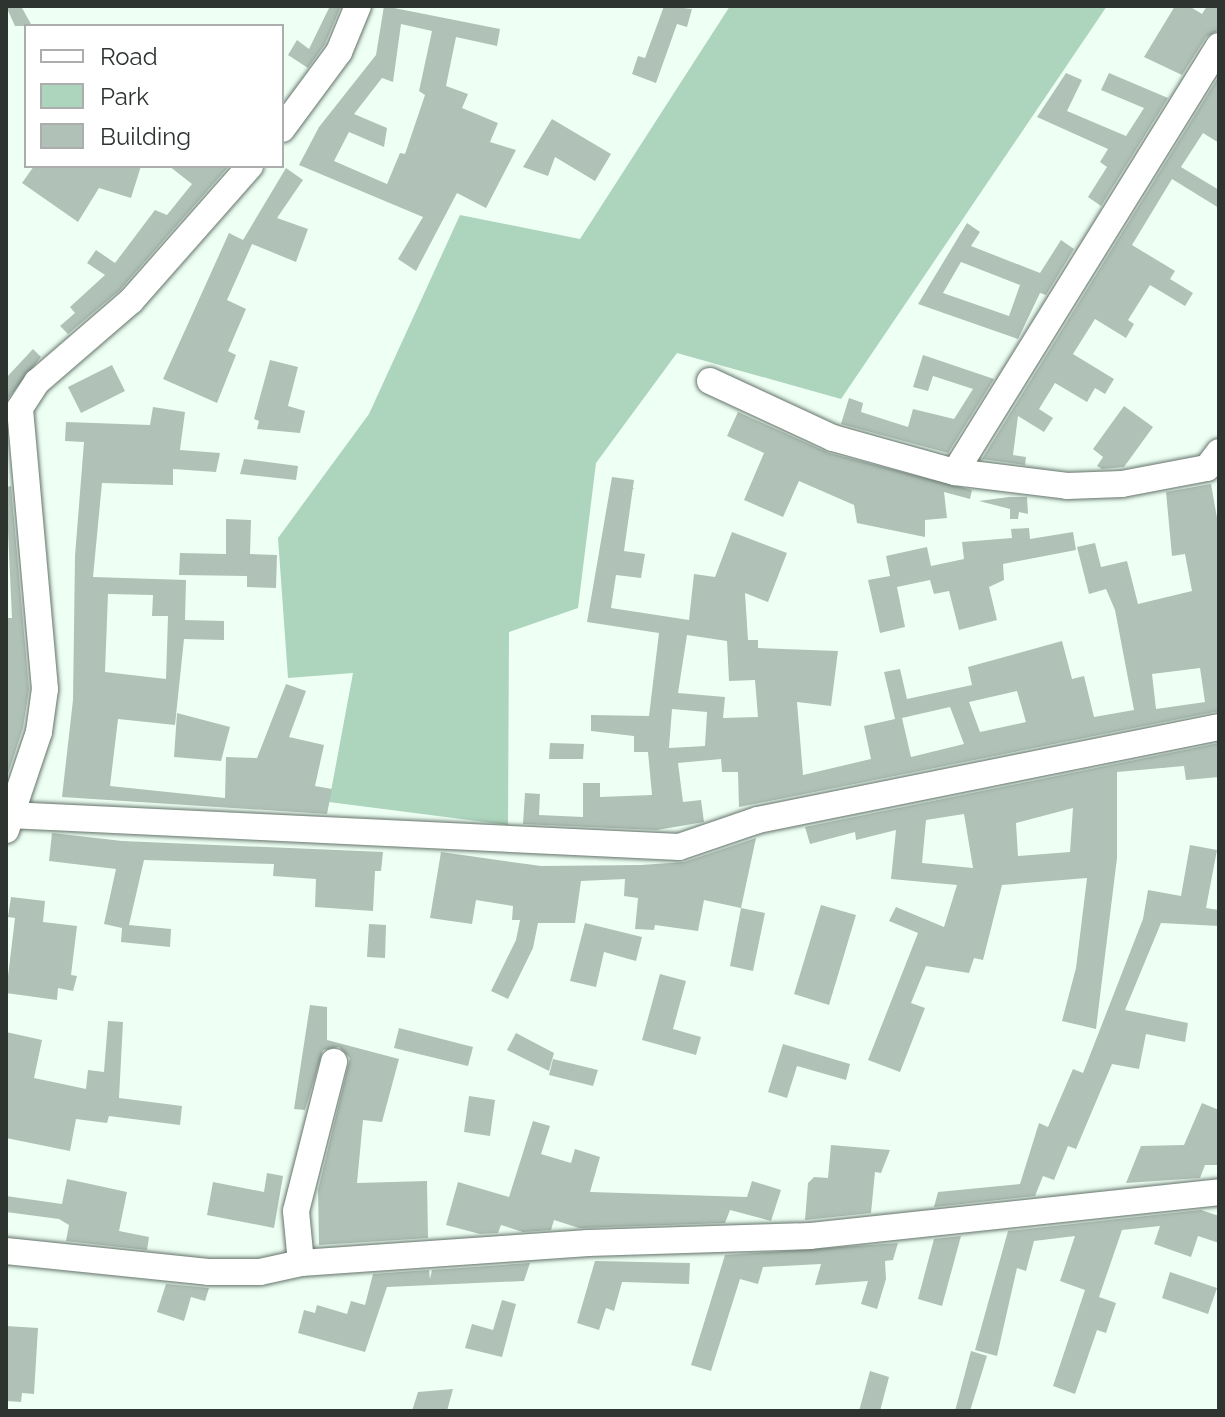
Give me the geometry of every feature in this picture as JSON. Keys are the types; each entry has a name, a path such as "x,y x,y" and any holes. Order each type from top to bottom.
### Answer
{"street":[{"path":"284,126 339,52 358,6"},
{"path":"955,472 1219,46"},
{"path":"248,168 131,301 37,382 20,408 45,689 39,732 8,823 679,847 758,820 1219,727"},
{"path":"710,381 833,438 955,472 1067,486 1122,484 1207,468 1219,452"},
{"path":"301,1263 296,1211 334,1062"},
{"path":"6,1251 208,1272 260,1272 301,1263 588,1243 810,1236 1219,1192"}],"green space":[{"path":"730,6 1107,6 841,399 677,353 596,463 578,608 509,632 508,825 329,802 353,673 288,678 278,538 369,414 460,215 580,239"}],"building":[{"path":"6,6 21,6 31,24 15,26"},
{"path":"330,6 341,6 325,44 308,68 288,55 297,40 309,49"},
{"path":"384,6 500,29 497,46 456,37 446,86 468,94 462,108 498,123 490,142 516,150 486,208 457,193 416,271 398,259 423,217 299,165 319,127 376,55","holes":["401,24 432,31 419,91 425,95 405,154 400,153 387,184 334,161 349,132 384,147 387,128 354,114 382,78 393,82"]},
{"path":"664,6 692,9 687,27 677,24 656,83 632,74 638,56 645,58"},
{"path":"1175,6 1189,6 1202,14 1207,6 1219,6 1219,30 1206,37 1182,75 1144,57"},
{"path":"1066,73 1082,80 1067,111 1126,136 1144,108 1101,90 1109,73 1168,98 1101,206 1088,197 1107,167 1100,162 1108,149 1037,117"},
{"path":"1219,76 1219,143 1203,133 1181,167 1219,190 1219,208 1172,179 1132,245 1175,271 1170,279 1193,293 1185,306 1150,285 1128,320 1134,324 1126,338 1095,319 1073,354 1114,379 1105,394 1095,388 1087,402 1055,383 1039,409 1053,418 1044,432 1018,416 1013,455 1026,457 1025,465 982,459"},
{"path":"552,119 611,154 595,181 555,157 548,176 523,167"},
{"path":"33,168 140,168 131,198 99,188 78,222 22,183"},
{"path":"172,168 227,168 120,290 68,334 60,326 75,313 70,307 105,275 87,263 96,250 115,263 155,210 167,215 192,184"},
{"path":"286,168 303,180 277,218 308,229 296,262 252,244 227,300 246,309 228,351 236,355 217,403 163,379 229,233 243,240"},
{"path":"967,223 980,232 971,246 1040,273 1061,240 1074,249 1046,295 1040,293 1018,339 918,304","holes":["961,262 1020,285 1009,316 943,293"]},
{"path":"33,349 41,357 6,401 6,378"},
{"path":"923,355 994,379 948,453 841,424 849,398 863,403 861,412 908,427 913,409 954,419 973,389 933,376 928,391 913,387"},
{"path":"270,360 298,367 288,406 305,411 300,433 257,429 259,421 254,419"},
{"path":"112,365 125,391 81,413 68,387"},
{"path":"1124,406 1153,427 1124,467 1102,469 1097,466 1103,457 1093,449"},
{"path":"153,407 185,412 180,450 220,453 216,472 173,469 173,485 102,483 93,577 186,580 185,620 224,621 224,640 184,639 175,725 118,719 110,786 225,798 226,757 257,758 286,684 306,691 289,737 324,745 315,786 332,789 327,814 62,797 73,700 75,556 84,442 65,441 66,422 150,425","holes":["108,594 153,595 152,616 168,616 166,679 105,672"]},
{"path":"738,412 829,453 972,490 970,499 944,492 947,518 925,520 925,537 857,523 854,505 799,481 783,517 744,500 764,453 727,436"},
{"path":"244,459 298,466 296,480 240,474"},
{"path":"612,477 634,480 624,551 645,554 641,578 616,575 611,608 689,620 694,574 715,577 732,532 787,553 768,602 745,593 748,640 758,640 758,648 838,651 831,706 797,702 803,775 871,759 864,726 895,719 884,672 900,669 907,699 972,685 968,667 1062,641 1072,679 1084,676 1094,717 1134,710 1115,610 1106,589 1089,594 1077,547 1095,543 1101,567 1127,561 1138,604 1192,591 1185,554 1172,556 1166,492 1211,484 1219,529 1219,711 739,807 738,772 722,772 721,759 678,763 683,802 701,800 704,822 657,830 523,824 525,793 540,794 539,815 583,817 583,783 600,783 600,797 652,795 648,752 634,752 634,736 591,731 591,715 649,716 659,633 587,622","holes":["687,635 727,641 729,681 755,680 758,717 723,718 725,697 678,693","1200,668 1205,702 1156,709 1152,674","1017,691 1026,722 980,732 969,702","950,707 964,744 911,757 902,718","672,709 707,712 705,746 669,748"]},
{"path":"11,486 29,689 23,728 6,780 6,618 12,618 6,487"},
{"path":"1027,497 1028,514 1019,512 1018,519 1010,519 1010,509 979,501"},
{"path":"226,519 251,520 250,554 277,555 276,588 247,587 247,576 179,575 180,553 226,554"},
{"path":"1029,528 1030,539 1073,532 1076,550 1003,564 1004,580 989,587 997,620 959,630 949,591 934,594 930,580 897,587 905,627 880,633 868,580 890,576 886,556 927,547 931,566 964,559 962,542 1012,538 1011,529"},
{"path":"177,713 230,727 221,761 174,757"},
{"path":"550,743 584,744 583,759 549,759"},
{"path":"1219,743 1219,777 1186,780 1184,766 1117,772 1117,858 1096,1029 1062,1021 1076,968 1087,878 1002,885 983,960 974,958 969,973 926,966 911,1003 925,1008 900,1072 868,1060 918,933 889,921 896,907 944,927 957,885 891,879 896,830 856,840 855,832 810,844 805,827","holes":["1073,808 1070,852 1018,856 1016,823","964,814 973,868 922,863 926,820"]},
{"path":"52,833 122,841 383,852 381,871 375,871 373,911 315,907 316,879 273,876 274,864 144,860 129,925 171,929 170,947 121,942 122,928 104,924 116,869 49,861"},
{"path":"756,838 741,908 704,900 698,931 655,925 654,930 635,929 638,898 624,896 625,879 581,881 575,923 538,923 533,948 508,999 491,991 516,940 520,920 512,920 513,906 476,900 472,924 430,918 441,852 541,866 641,865 684,862"},
{"path":"1190,845 1217,850 1206,908 1219,910 1219,926 1161,923 1125,1010 1188,1023 1185,1042 1146,1034 1139,1069 1112,1064 1076,1149 1068,1146 1054,1180 1043,1176 1035,1196 934,1207 938,1192 1020,1184 1039,1123 1048,1127 1073,1069 1083,1073 1143,919 1148,890 1181,896"},
{"path":"11,897 45,901 43,922 77,926 71,975 77,976 73,991 58,988 57,1000 6,993 15,918 8,917"},
{"path":"821,905 856,915 829,1005 794,994"},
{"path":"741,908 765,913 753,971 730,966"},
{"path":"585,923 642,937 636,961 604,952 596,987 570,981"},
{"path":"369,924 386,925 385,958 367,957"},
{"path":"660,974 686,981 673,1029 701,1037 696,1055 642,1040"},
{"path":"310,1005 327,1007 327,1040 399,1059 382,1122 363,1120 357,1183 427,1181 428,1238 319,1245 318,1190 350,1058 339,1047 323,1050 305,1110 294,1109"},
{"path":"108,1021 123,1022 119,1098 182,1106 180,1125 109,1116 107,1123 76,1119 70,1151 6,1138 6,1032 42,1040 34,1078 86,1089 88,1070 104,1072"},
{"path":"399,1028 473,1047 468,1066 394,1048"},
{"path":"516,1033 554,1053 549,1071 507,1050"},
{"path":"783,1044 850,1064 846,1080 797,1066 787,1098 768,1092"},
{"path":"553,1059 598,1070 593,1086 549,1075"},
{"path":"469,1096 495,1100 490,1136 464,1132"},
{"path":"1202,1103 1219,1110 1219,1165 1205,1165 1200,1178 1126,1183 1141,1146 1184,1145"},
{"path":"533,1121 550,1126 541,1154 571,1163 575,1149 600,1157 590,1192 747,1197 752,1181 781,1190 771,1221 730,1210 725,1223 579,1228 554,1220 551,1230 523,1232 501,1225 498,1233 480,1234 446,1225 458,1182 509,1197"},
{"path":"831,1145 890,1150 881,1173 875,1172 871,1213 805,1220 808,1183 814,1177 828,1178"},
{"path":"267,1173 283,1176 274,1228 207,1215 213,1182 264,1192"},
{"path":"67,1179 127,1192 119,1231 149,1237 147,1250 66,1241 69,1225 59,1219 6,1212 6,1196 62,1204"},
{"path":"1201,1210 1219,1216 1219,1243 1198,1236 1191,1257 1154,1244 1160,1226 1122,1230 1099,1297 1116,1303 1106,1333 1097,1330 1075,1394 1053,1386 1085,1290 1060,1281 1075,1236 1034,1241 1026,1271 1017,1268 997,1356 975,1350 1008,1231"},
{"path":"961,1236 942,1306 918,1299 934,1239"},
{"path":"898,1243 893,1260 885,1261 886,1279 877,1309 861,1304 868,1281 815,1285 821,1264 763,1267 758,1284 740,1279 711,1371 691,1365 725,1255"},
{"path":"595,1261 690,1263 689,1284 622,1282 614,1311 606,1308 599,1330 577,1323"},
{"path":"530,1263 524,1281 387,1287 365,1352 298,1333 304,1310 315,1313 317,1305 347,1314 351,1301 365,1305 373,1274 429,1270 430,1279 432,1270"},
{"path":"1170,1272 1217,1288 1208,1314 1162,1298"},
{"path":"166,1284 209,1288 205,1301 191,1297 184,1321 157,1312"},
{"path":"502,1300 516,1304 502,1357 465,1348 472,1324 493,1330"},
{"path":"6,1326 38,1328 34,1394 22,1393 21,1402 6,1401"},
{"path":"971,1351 987,1356 970,1411 955,1411"},
{"path":"870,1371 889,1377 880,1411 859,1411"},
{"path":"453,1389 447,1411 412,1411 418,1392"}]}
